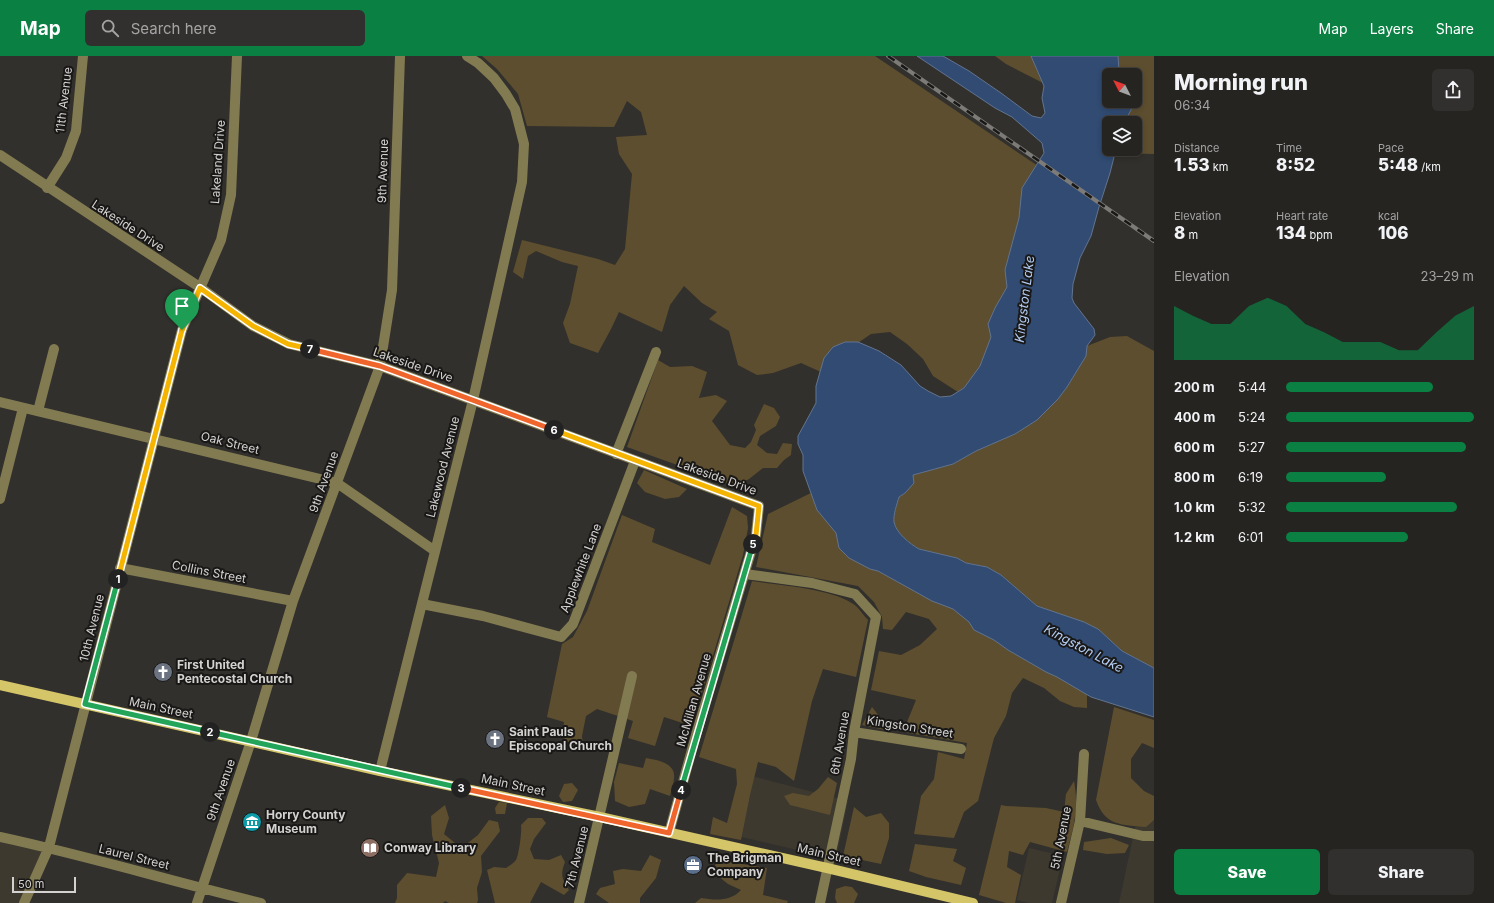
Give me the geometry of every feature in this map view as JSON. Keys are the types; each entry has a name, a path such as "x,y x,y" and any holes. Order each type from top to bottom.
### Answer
{"main road":[{"name":"Main Street","path":"0,685 380,771 600,817 827,868 972,903"}],"street":[{"name":"11th Avenue","path":"47,188 66,158 76,131 83,56"},
{"name":"Lakeland Drive","path":"200,288 221,240 231,195 237,56"},
{"name":"9th Avenue","path":"197,903 251,741 293,601 380,366 392,290 400,56"},
{"name":"Lakewood Avenue","path":"380,771 473,400 522,182 524,144 515,109 494,78 478,63 466,56"},
{"name":"Lakeside Drive","path":"0,156 200,288 253,326 288,344 380,366 759,506"},
{"name":"10th Avenue","path":"24,903 49,848 182,330 200,288"},
{"path":"38,411 54,349"},
{"path":"616,454 656,352"},
{"name":"Oak Street","path":"0,402 337,483 435,551"},
{"path":"0,499 23,408"},
{"name":"Applewhite Lane","path":"422,604 483,616 561,637 573,624 635,461"},
{"name":"McMillan Avenue","path":"669,833 696,735 756,535 759,506"},
{"name":"Collins Street","path":"120,568 293,601"},
{"name":"6th Avenue","path":"745,574 812,583 855,594 876,616 854,732 851,759 820,903"},
{"name":"7th Avenue","path":"579,903 632,676"},
{"name":"Kingston Street","path":"854,732 962,749"},
{"name":"5th Avenue","path":"1060,903 1080,821 1084,754"},
{"path":"1080,821 1143,836 1154,836"},
{"name":"Laurel Street","path":"0,837 49,848 261,903"}],"shaded area":[{"path":"482,56 875,56 1041,168 1028,226 979,377 958,392 933,376 923,359 907,344 890,332 871,334 846,351 821,372 801,363 773,373 757,375 738,365 729,331 709,319 717,312 702,303 684,286 670,305 662,332 619,312 598,353 570,343 563,323 570,304 578,266 562,262 536,251 528,256 523,279 513,272 522,240 598,259 615,265 625,249 632,174 619,154 616,137 647,135 641,112 627,101 614,127 527,126 518,94 497,69"},
{"path":"995,56 1031,56 1043,83 1006,64"},
{"path":"1118,56 1154,56 1154,154 1142,154 1142,116 1128,116 1132,108 1142,108 1142,68 1119,68"},
{"path":"1127,336 1154,351 1154,668 1122,651 1098,629 1037,606 1001,575 987,567 966,563 957,558 919,549 900,534 894,522 899,497 905,493 913,475 953,464 976,451 1015,434 1037,420 1058,399 1067,387 1086,356 1087,346 1110,337"},
{"path":"658,360 670,367 692,366 707,372 699,398 716,395 727,401 712,421 730,445 745,448 751,442 756,430 754,425 764,404 774,408 780,417 776,426 760,436 757,445 767,453 777,454 783,443 792,444 791,455 777,468 763,468 749,479 736,486 627,447"},
{"path":"644,470 687,489 679,497 665,499 645,492 637,483"},
{"path":"815,491 1087,691 1087,708 1074,707 1060,701 1044,688 1023,678 1012,693 1006,716 994,738 978,801 964,812 954,838 914,834 921,796 934,779 938,752 964,759 967,743 903,732 916,700 871,690 879,651 901,655 920,645 937,629 929,619 906,612 892,630 883,629 882,617 874,602 858,586 756,567 768,514"},
{"path":"732,507 747,516 748,528 743,555 692,726 664,717 655,746 628,738 633,721 597,709 586,716 582,736 583,749 571,745 562,736 564,722 547,717 562,644 573,637 587,611 622,515 655,529 652,542 710,565"},
{"path":"752,581 791,586 835,595 856,606 868,620 856,677 823,669 812,701 794,781 776,767 758,762 741,840 710,834 713,817 727,823 737,784 736,769 699,757"},
{"path":"872,707 883,721 885,730 862,725"},
{"path":"1114,707 1154,720 1154,748 1142,743 1131,759 1131,778 1144,791 1154,796 1154,820 1146,827 1129,826 1109,819 1104,815 1096,800"},
{"path":"646,758 665,763 672,769 674,773 674,780 670,796 650,789 645,804 629,807 615,801 614,782 619,763 643,768"},
{"path":"751,776 848,801 836,859 737,836"},
{"path":"828,777 837,783 830,815 790,805 784,796 793,793 809,796 818,789"},
{"path":"1074,781 1076,808 1072,834 1067,852 1030,842 1023,855 1009,851 1007,867 1021,875 1015,903 1006,903 979,895 1001,805 1046,808 1064,812 1066,794"},
{"path":"572,783 578,790 572,801 563,802 559,796 564,784"},
{"path":"499,802 507,803 505,814 496,814 495,808"},
{"path":"445,805 449,818 444,834 455,843 464,846 478,835 489,820 498,822 500,831 481,856 482,872 477,888 477,903 449,903 445,901 443,903 395,903 397,898 397,885 407,873 436,877 439,863 432,835 431,816"},
{"path":"854,807 866,817 881,813 889,823 889,838 881,864 843,856"},
{"path":"528,818 542,818 546,823 534,839 530,849 534,859 549,860 561,855 565,862 562,877 569,890 564,895 541,882 530,903 495,903 487,870 494,867 506,868 515,861 519,848 521,825"},
{"path":"1137,818 1154,821 1154,903 1119,903"},
{"path":"0,837 49,847 24,903 0,903"},
{"path":"1111,838 1129,845 1125,853 1107,854 1083,850 1084,842"},
{"path":"915,844 957,849 953,861 966,868 961,885 926,877 909,871"},
{"path":"1029,848 1063,856 1052,903 1028,903 1017,900"},
{"path":"650,855 661,860 656,878 640,898 640,903 609,903 596,894 600,888 615,884 613,871 623,869 641,871"},
{"path":"717,860 767,868 763,895 788,901 787,903 695,903 701,898 717,900 732,897 741,890 728,884 713,872"},
{"path":"845,886 852,887 858,894 854,903 837,903 835,898 836,889"}],"water":[{"name":"Kingston Lake","path":"917,56 943,56 969,71 1032,116 1041,118 1045,113 1042,98 1044,86 1031,56 1118,56 1119,68 1102,68 1102,108 1132,108 1128,116 1102,116 1102,156 1114,156 1091,236 1080,258 1073,284 1072,298 1074,303 1094,329 1095,335 1087,346 1086,356 1067,387 1058,399 1037,420 1015,434 976,451 953,464 913,475 914,483 899,497 895,510 895,526 900,534 919,549 957,558 966,563 987,567 1001,575 1037,606 1084,622 1098,629 1122,651 1154,668 1154,717 1091,697 1008,650 994,640 974,630 969,622 953,609 932,601 878,571 870,569 849,558 839,548 836,533 817,510 803,471 803,455 798,444 798,436 816,403 816,386 824,358 833,347 845,342 858,342 879,351 901,365 920,386 940,397 951,396 964,388 980,366 991,337 988,324 1007,287 1005,270 1019,218 1022,188 1044,153 1042,143 1012,117 995,108"}],"railway":[{"path":"888,56 1154,241"}],"place":[{"name":"First United Pentecostal Church","path":"163,672"},
{"name":"Saint Pauls Episcopal Church","path":"495,739"},
{"name":"Horry County Museum","path":"252,822"},
{"name":"Conway Library","path":"370,848"},
{"name":"The Brigman Company","path":"693,865"}],"route":[{"path":"200,288 253,326 288,344 380,366 759,506 756,535 696,735 669,833 380,771 85,704 182,330 200,288"}]}
